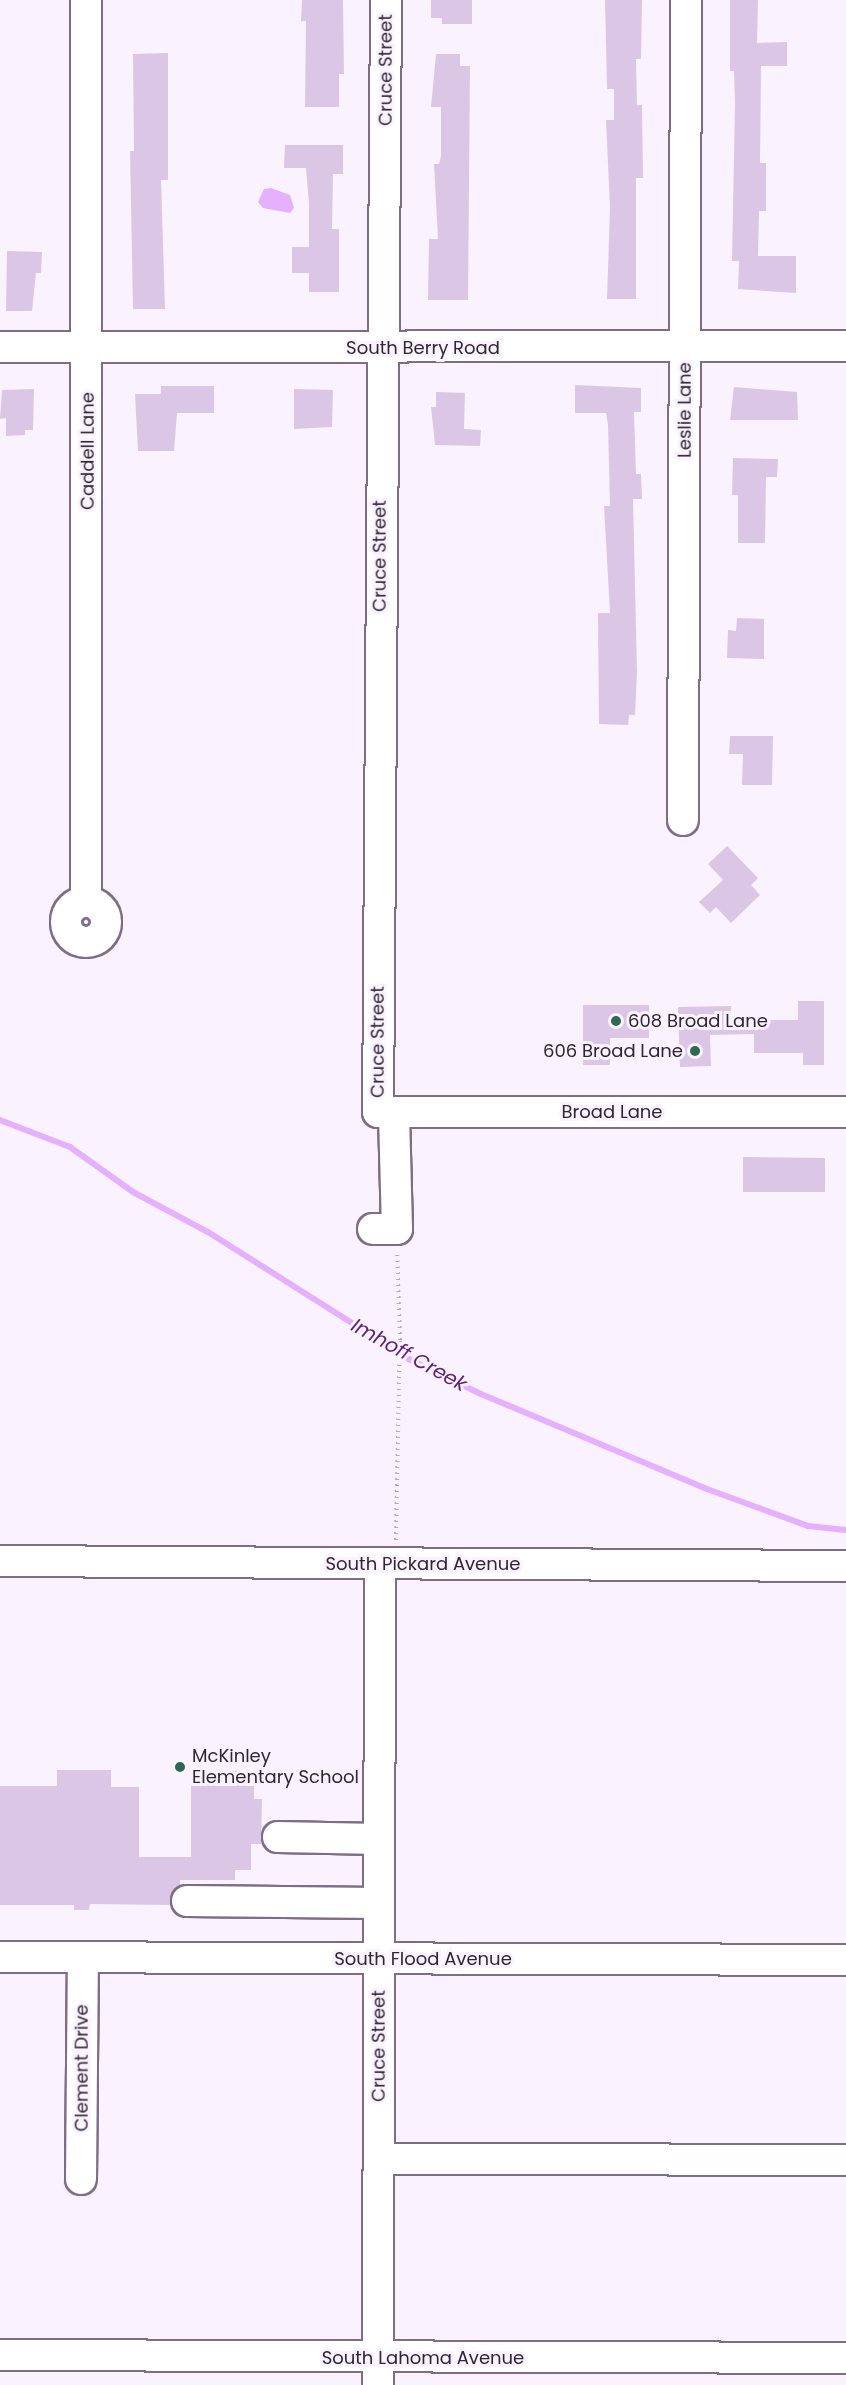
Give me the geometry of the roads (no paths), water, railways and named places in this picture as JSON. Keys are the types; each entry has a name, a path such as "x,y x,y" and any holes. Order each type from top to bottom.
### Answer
{"street":[{"name":"Caddell Lane","path":"86,0 86,902"},
{"name":"Cruce Street","path":"385,1229 383,348 386,0"},
{"name":"Leslie Lane","path":"683,820 686,0"},
{"name":"South Berry Road","path":"0,347 685,349 846,346"},
{"name":"Broad Lane","path":"386,1112 846,1112"},
{"name":"South Pickard Avenue","path":"0,1561 846,1566"},
{"name":"Cruce Street","path":"378,2372 379,1903 388,1564"},
{"path":"279,1837 380,1839"},
{"path":"188,1901 379,1903"},
{"name":"South Flood Avenue","path":"0,1957 846,1960"},
{"name":"Clement Drive","path":"81,2178 82,1958"},
{"path":"379,2159 846,2160"},
{"name":"South Lahoma Avenue","path":"0,2355 378,2372 846,2358"}],"waterway":[{"name":"Imhoff Creek","path":"0,1120 70,1147 133,1192 208,1232 409,1359 481,1394 707,1489 808,1526 846,1530"}],"place":[{"name":"608 Broad Lane","path":"616,1021"},
{"name":"606 Broad Lane","path":"695,1051"},
{"name":"McKinley Elementary School","path":"180,1767"}]}
